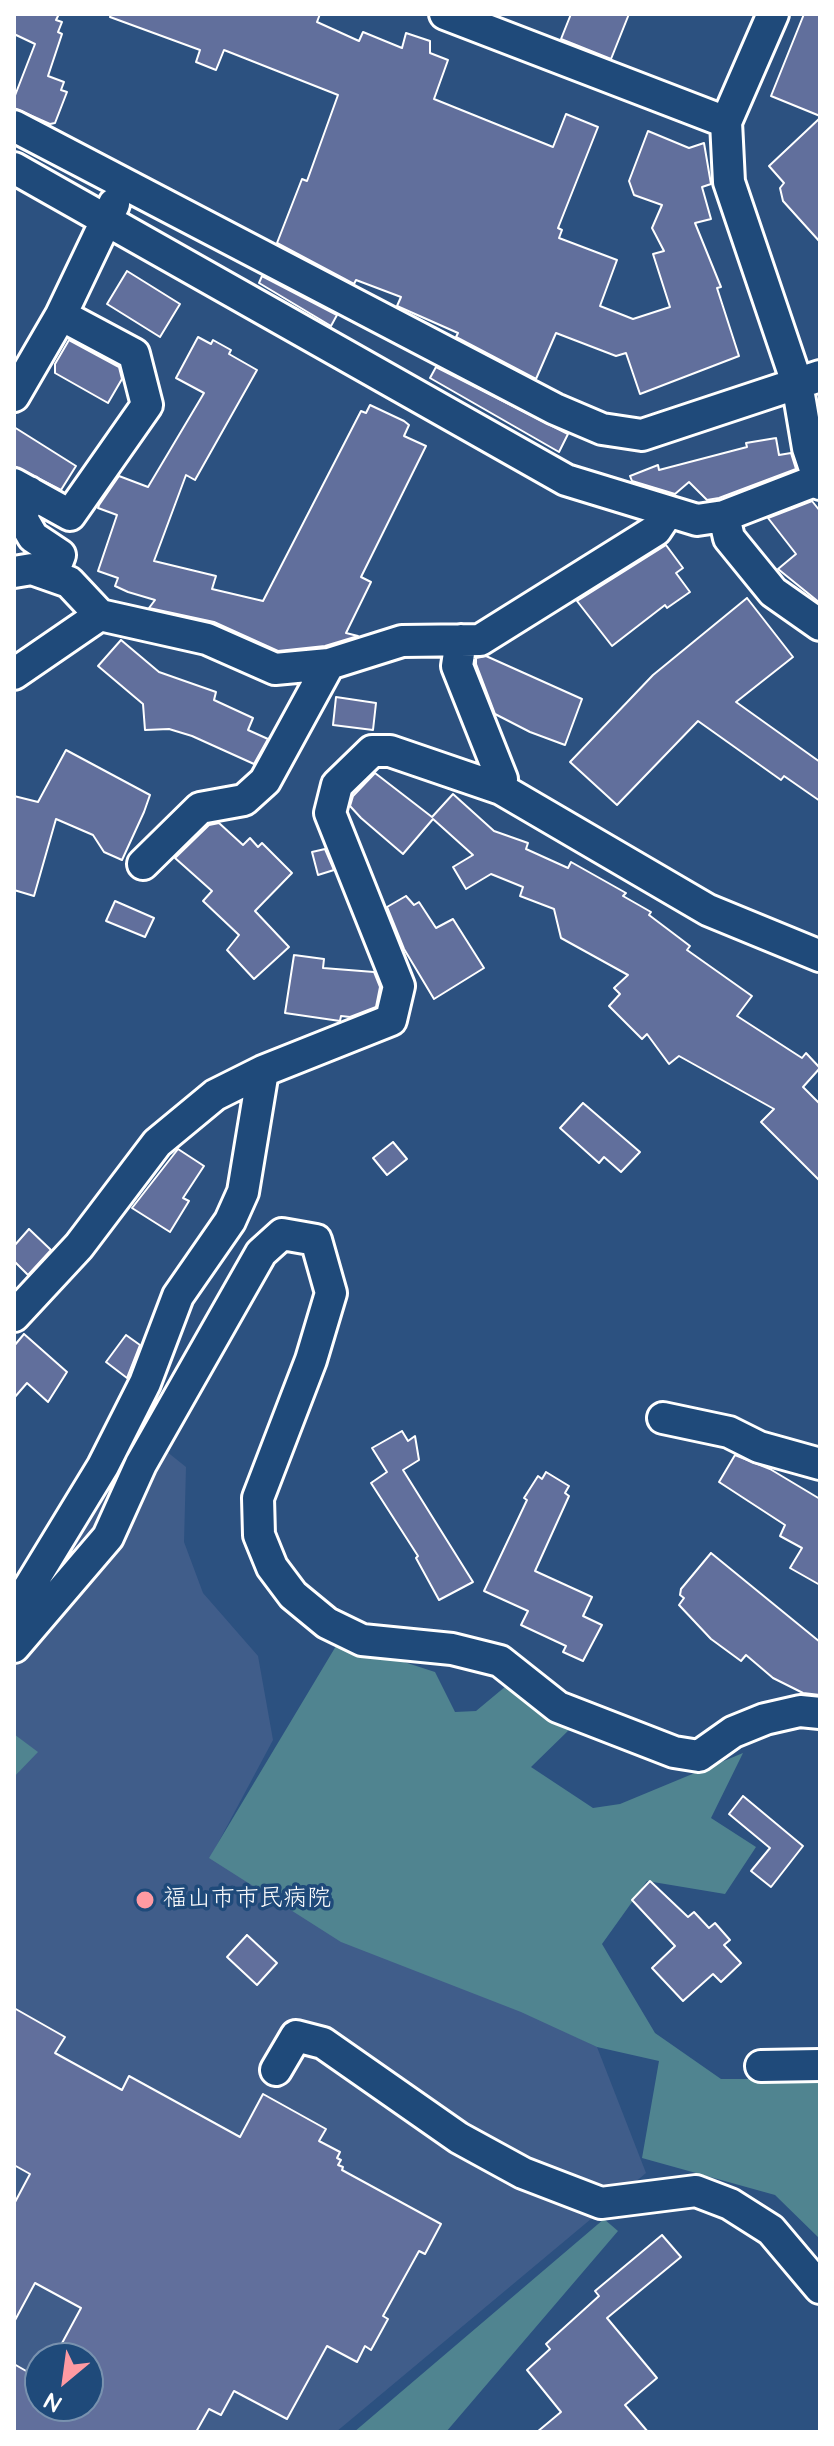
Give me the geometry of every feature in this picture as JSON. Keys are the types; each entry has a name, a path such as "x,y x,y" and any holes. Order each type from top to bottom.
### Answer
{"street":[{"path":"445,14 726,122"},
{"path":"14,168 566,480 697,520 724,516 818,482 808,380 729,182 726,122 773,14"},
{"path":"14,126 555,409 602,429 642,435 808,380"},
{"path":"14,396 61,315 124,184"},
{"path":"52,576 60,555 33,537 22,518 22,488 70,515 147,405 134,354 61,315"},
{"path":"14,572 32,569 69,582 100,615 207,639 275,669 329,664 402,641 480,640 656,530 668,512"},
{"path":"724,516 729,538 773,592 820,625"},
{"path":"14,674 100,615"},
{"path":"461,640 457,666 502,779 501,789"},
{"path":"143,864 200,808 244,800 265,781 329,664"},
{"path":"14,1316 79,1246 157,1143 215,1095 263,1071 391,1020 398,1003 399,986 330,813 337,785 372,751 390,751 501,789 708,910 820,956"},
{"path":"14,1612 103,1466 145,1383 178,1296 230,1221 243,1192 263,1071"},
{"path":"14,1647 108,1537 141,1464 261,1253 282,1234 316,1240 331,1293 311,1360 258,1498 259,1535 272,1567 293,1595 327,1623 362,1640 452,1649 500,1661 558,1707 674,1752 699,1756 733,1732 765,1719 800,1711 820,1713"},
{"path":"663,1418 729,1432 759,1447 820,1464"},
{"path":"276,2070 296,2036 323,2043 459,2138 523,2173 601,2203 696,2191 730,2204 771,2230 820,2288"},
{"path":"761,2066 820,2065"}],"shaded area":[{"name":"福山市市民病院","path":"146,1435 186,1467 184,1542 203,1593 258,1656 273,1740 210,1858 597,2047 646,2173 336,2432 14,2432 14,1777 37,1752 14,1734 14,1631"}],"green space":[{"path":"339,1641 435,1672 455,1712 476,1711 506,1686 571,1728 531,1767 593,1808 620,1804 743,1753 711,1818 756,1847 725,1894 647,1881 602,1944 655,2033 721,2079 820,2079 820,2239 775,2195 642,2158 659,2061 597,2047 521,2012 341,1942 209,1858"},
{"path":"14,1734 38,1752 14,1777"},
{"path":"604,2219 618,2231 446,2432 354,2432"}],"building":[{"path":"14,14 59,14 56,20 62,22 58,32 62,34 48,76 64,82 61,90 67,92 55,123 50,124 14,108 14,98 35,44 14,34"},
{"path":"111,14 320,14 317,22 359,41 363,32 402,48 406,33 430,41 430,53 448,60 434,99 553,147 566,114 598,127 558,228 562,230 559,238 617,260 600,306 633,319 670,307 653,254 664,251 652,228 662,205 634,195 629,181 648,131 689,148 704,143 711,184 702,187 711,219 695,223 721,287 717,288 739,356 640,394 626,353 616,356 556,333 536,379 456,337 458,333 397,306 401,297 356,280 354,284 277,243 302,179 307,181 338,95 224,50 216,70 196,62 200,50 110,17"},
{"path":"571,14 629,14 611,59 561,39"},
{"path":"804,14 820,14 820,116 771,96"},
{"path":"820,118 820,242 783,201 780,188 784,183 769,166"},
{"path":"127,271 180,304 160,337 107,304"},
{"path":"262,276 337,315 331,326 259,283"},
{"path":"198,337 211,344 213,340 231,350 229,354 257,370 195,480 186,475 154,561 216,576 212,589 263,601 361,411 366,413 370,405 404,421 409,425 404,436 426,446 361,577 371,582 346,633 358,636 325,646 278,651 214,622 149,608 155,600 115,586 118,578 98,571 117,515 98,508 99,505 119,476 148,487 204,393 176,378"},
{"path":"69,340 119,367 122,379 108,403 55,373 55,364"},
{"path":"436,367 568,434 559,452 430,378"},
{"path":"14,427 76,466 61,490 14,466"},
{"path":"776,438 779,455 791,453 796,469 719,498 707,500 689,482 675,494 632,481 630,476 658,465 659,470 747,447 746,443"},
{"path":"812,501 820,511 820,603 778,569 796,554 768,518"},
{"path":"666,545 683,568 676,573 690,592 667,608 665,605 612,646 577,601"},
{"path":"747,598 793,657 736,702 820,762 820,801 784,776 781,780 698,721 617,805 570,762 653,675"},
{"path":"121,640 159,672 216,692 214,700 253,718 248,730 268,739 254,764 192,736 169,729 145,730 143,704 98,666"},
{"path":"486,656 582,699 565,745 495,714 476,664 476,658"},
{"path":"336,697 376,703 373,730 333,725"},
{"path":"66,750 150,795 122,860 104,852 93,835 56,819 34,896 14,890 14,796 38,802"},
{"path":"375,773 432,817 453,794 494,831 528,843 526,849 568,868 571,862 626,893 623,896 651,912 649,915 690,946 687,950 752,996 737,1016 802,1058 806,1053 820,1068 803,1087 820,1104 820,1181 761,1122 774,1109 679,1056 669,1064 647,1034 642,1039 609,1006 620,994 614,988 628,975 561,938 554,909 520,896 523,887 491,874 466,889 453,867 473,855 433,819 403,854 361,818 350,806 353,796"},
{"path":"219,823 243,845 250,838 258,847 262,843 292,873 255,911 289,947 254,979 227,950 239,935 203,901 212,891 175,858 209,825"},
{"path":"325,849 334,870 318,875 312,852"},
{"path":"406,896 414,905 419,902 436,928 453,919 484,968 434,999 404,949 387,907"},
{"path":"115,901 154,918 145,937 106,921"},
{"path":"294,955 324,959 323,968 374,972 380,987 376,1007 350,1017 341,1016 340,1021 285,1013"},
{"path":"583,1103 640,1152 621,1172 604,1157 599,1163 560,1128"},
{"path":"393,1142 407,1159 387,1175 373,1158"},
{"path":"178,1149 204,1166 183,1198 189,1201 170,1232 132,1208"},
{"path":"29,1229 51,1250 28,1275 14,1261 14,1246"},
{"path":"24,1334 67,1372 48,1402 27,1383 14,1398 14,1346"},
{"path":"126,1335 140,1345 127,1378 106,1362"},
{"path":"402,1431 408,1441 415,1436 419,1460 403,1470 473,1582 439,1600 416,1558 418,1556 371,1483 387,1472 372,1448"},
{"path":"735,1455 770,1469 820,1499 820,1585 790,1568 802,1548 780,1536 785,1525 719,1482"},
{"path":"546,1472 569,1486 565,1493 569,1496 535,1571 592,1597 583,1616 602,1625 583,1661 563,1652 566,1646 521,1625 528,1611 484,1591 527,1500 524,1498 538,1476 542,1479"},
{"path":"711,1553 820,1642 820,1695 803,1693 773,1678 746,1655 741,1661 711,1639 679,1605 684,1598 680,1595 681,1589"},
{"path":"743,1796 803,1846 771,1887 751,1871 770,1848 729,1814"},
{"path":"650,1881 688,1917 694,1912 709,1928 715,1923 730,1940 724,1945 741,1963 721,1982 713,1974 683,2001 652,1968 675,1946 632,1900"},
{"path":"247,1935 277,1963 257,1985 227,1957"},
{"path":"14,2008 65,2037 55,2053 122,2090 129,2076 240,2137 263,2094 326,2129 319,2141 340,2152 337,2158 341,2160 338,2165 343,2167 342,2170 441,2224 425,2254 419,2251 383,2316 388,2319 371,2350 365,2346 357,2362 327,2346 287,2419 234,2391 221,2415 209,2409 196,2432 14,2432 14,2364 24,2370 24,2422 104,2422 104,2342 63,2342 81,2308 35,2283 14,2322 14,2204 30,2174 14,2165"},
{"path":"662,2235 681,2257 607,2318 657,2378 625,2405 648,2432 537,2432 561,2412 527,2370 550,2349 546,2344 599,2296 595,2291"}],"place":[{"name":"福山市市民病院","path":"145,1900"}]}
